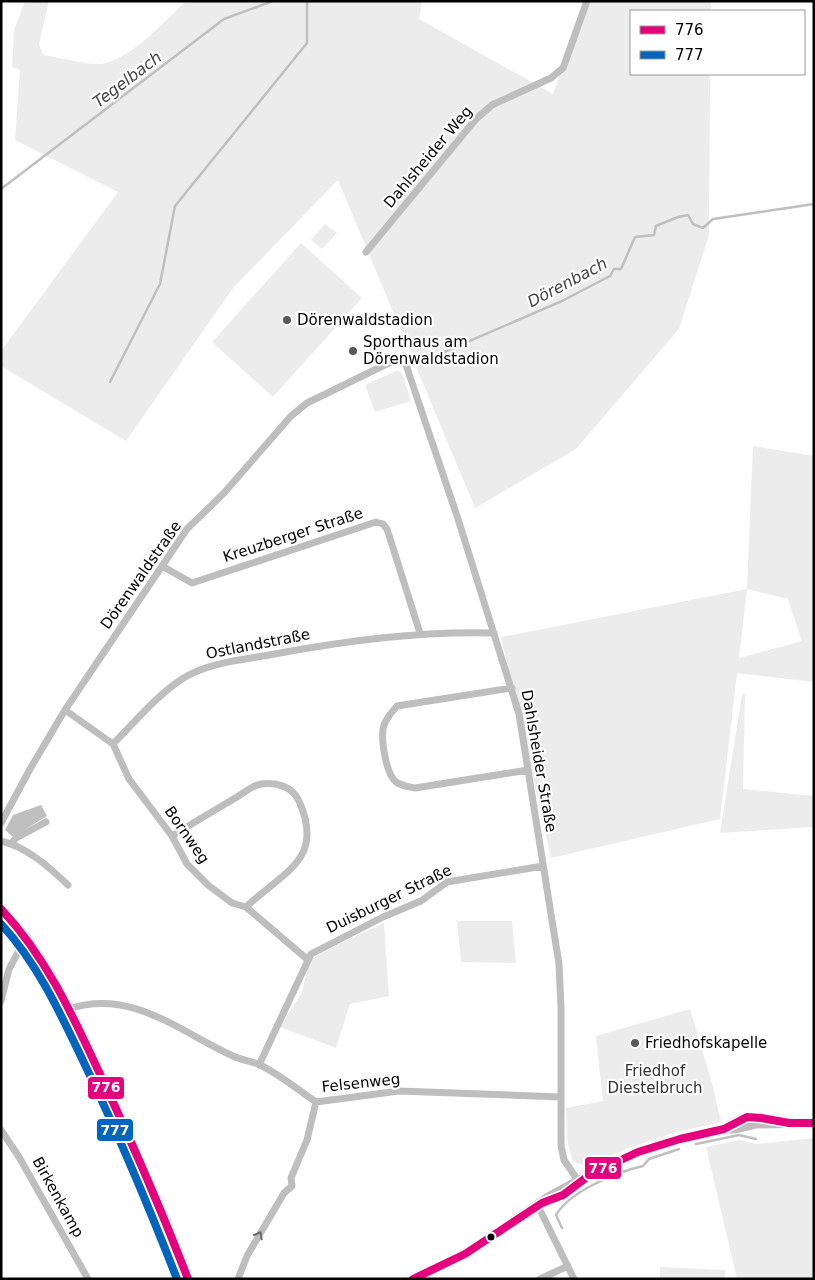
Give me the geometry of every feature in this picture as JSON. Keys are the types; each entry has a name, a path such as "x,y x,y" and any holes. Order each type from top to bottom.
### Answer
{"street":[{"name":"Dahlsheider Weg","path":"366,252 476,119 492,105 550,78 563,68 587,1"},
{"name":"Dörenwaldstraße","path":"1,823 65,710 187,529 224,493 291,416 308,403 403,356"},
{"name":"Dahlsheider Straße","path":"403,356 512,688 528,770 559,964 562,1007 561,1146 564,1160 579,1182"},
{"name":"Kreuzberger Straße","path":"162,566 192,583 376,522 382,524 386,529 420,633"},
{"name":"Ostlandstraße","path":"113,744 166,691 197,671 229,662 305,648 420,633 494,633"},
{"path":"512,688 397,706 388,716 384,726 386,762 395,782 405,787 415,788 528,770"},
{"path":"65,710 113,744"},
{"name":"Bornweg","path":"113,744 129,779 172,836 187,864 208,885 232,903 246,907 307,959"},
{"path":"172,836 258,784 278,783 295,793 305,815 308,841 304,853 296,864 246,907"},
{"path":"12,843 16,838 46,822"},
{"path":"1,841 12,843 41,860 68,885"},
{"name":"Duisburger Straße","path":"307,959 320,947 421,901 447,882 543,866"},
{"path":"1,909 27,936 50,972 70,1009 163,1212 188,1279"},
{"path":"1,1001 8,970 27,936"},
{"path":"259,1065 295,992 307,959"},
{"name":"Felsenweg","path":"70,1009 88,1002 111,1002 167,1020 234,1057 259,1065 316,1102 399,1091 561,1097"},
{"path":"238,1279 251,1248 284,1193 292,1186 291,1178 307,1140 316,1102"},
{"path":"412,1279 466,1254 540,1204 548,1203 576,1188 579,1182 611,1163 663,1143 724,1129 734,1130 756,1124 814,1123"},
{"name":"Birkenkamp","path":"1,1130 20,1157 88,1279"},
{"path":"540,1204 574,1279"},
{"path":"540,1279 568,1266"}],"green space":[{"path":"25,1 49,1 39,44 43,55 101,64 112,61 135,48 186,1 422,1 419,19 553,94 586,1 711,1 711,10 630,10 630,75 710,75 709,235 679,329 576,449 475,508 338,180 233,288 126,441 1,366 1,351 118,192 15,140 20,70 12,67 14,30"},
{"path":"325,224 337,233 322,249 311,240"},
{"name":"Dörenwaldstadion","path":"301,243 362,298 273,397 212,342"},
{"path":"398,370 402,373 411,401 375,412 365,385"},
{"path":"753,446 814,456 814,682 737,673 720,819 551,858 501,637 747,589","holes":["747,589 788,599 802,641 739,658"]},
{"path":"745,693 743,789 814,796 814,827 720,833 742,695"},
{"path":"457,921 512,921 516,963 461,962"},
{"path":"384,923 389,996 350,1004 336,1048 280,1027 302,992 309,962 325,950"},
{"name":"Friedhof Diestelbruch","path":"690,1009 711,1079 721,1122 673,1133 626,1149 588,1166 573,1162 567,1139 566,1108 603,1101 596,1036"},
{"path":"814,1138 814,1279 737,1279 706,1147 740,1140 756,1144"},
{"path":"660,1267 725,1270 725,1279 660,1279"}],"shaded area":[{"path":"41,805 47,816 13,837 5,830 13,815"}],"waterway":[{"name":"Tegelbach","path":"1,189 224,19 273,1"},
{"path":"110,382 160,284 175,206 307,43 307,1"},
{"name":"Dörenbach","path":"421,362 562,301 610,276 614,269 621,269 635,237 654,235 656,226 678,217 688,215 693,224 703,228 713,219 814,204"},
{"path":"696,1144 739,1135 756,1139"},
{"path":"562,1228 556,1215 572,1198 608,1178 643,1166 649,1159 679,1149"}],"transit line":[{"name":"776","path":"1,909 17,927 45,966 68,1008 134,1149 188,1279"},
{"name":"777","path":"1,924 15,940 38,974 68,1029 122,1145 177,1279"},
{"name":"776","path":"413,1279 465,1254 542,1203 563,1195 591,1174 638,1152 680,1139 724,1129 747,1117 789,1123 814,1123"}],"place":[{"name":"Dörenwaldstadion","path":"287,320"},
{"name":"Sporthaus am Dörenwaldstadion","path":"353,351"},
{"name":"Friedhofskapelle","path":"635,1043"}]}
